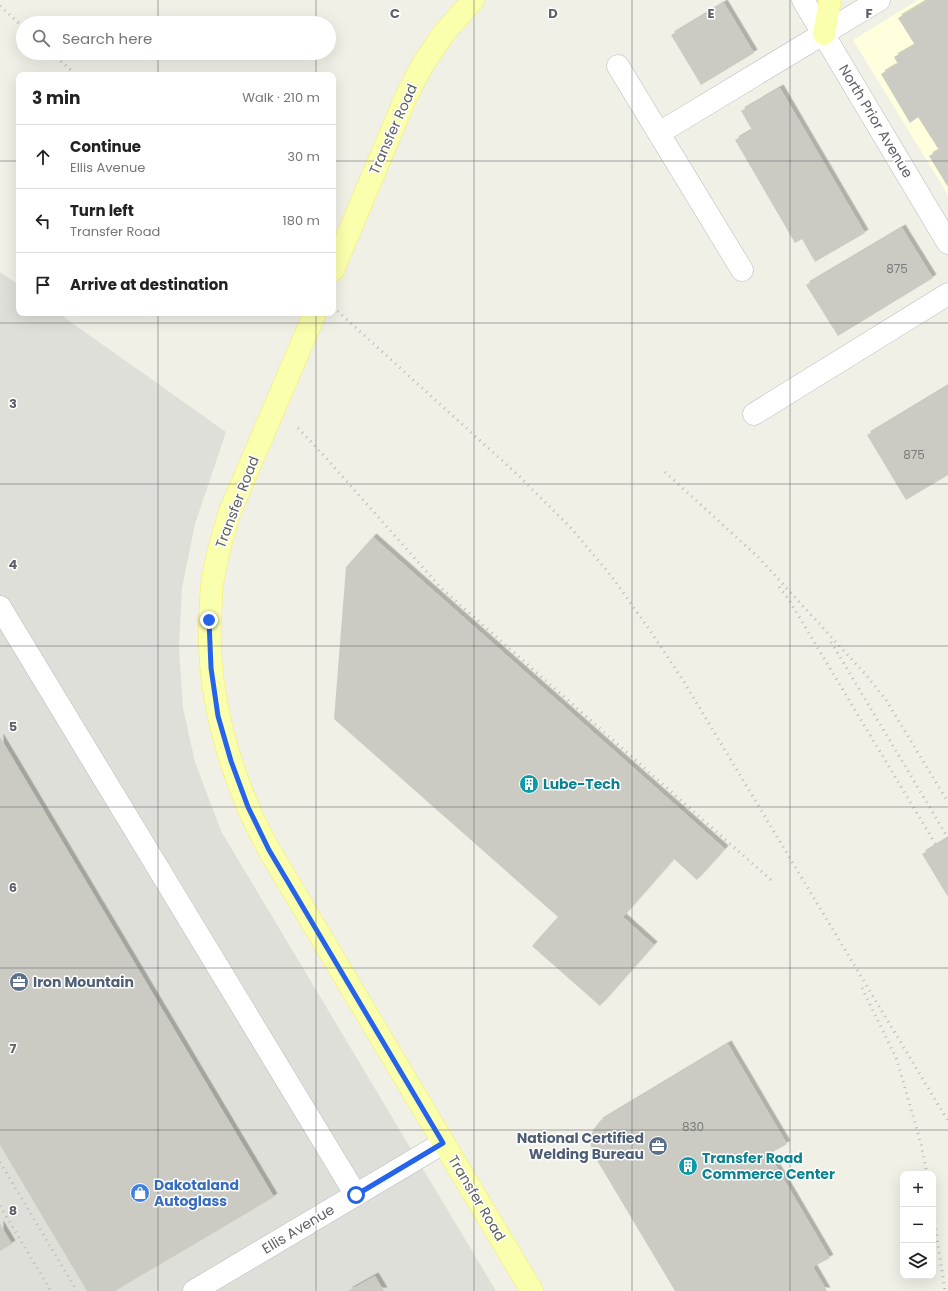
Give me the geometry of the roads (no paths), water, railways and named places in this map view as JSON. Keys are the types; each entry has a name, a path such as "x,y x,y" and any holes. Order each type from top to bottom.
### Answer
{"main road":[{"name":"Transfer Road","path":"336,263 406,97 423,64 444,33 473,0"},
{"path":"824,34 830,0"},
{"name":"Transfer Road","path":"314,316 229,514 219,549 212,580 209,620 211,668 217,708 231,761 248,807 269,850 532,1291"}],"street":[{"name":"North Prior Avenue","path":"803,0 948,243"},
{"path":"659,133 879,0"},
{"path":"618,66 742,270"},
{"path":"754,414 948,294"},
{"path":"0,607 356,1195"},
{"name":"Ellis Avenue","path":"194,1291 443,1143"}],"railway":[{"path":"0,6 16,21"},
{"path":"60,60 73,72"},
{"path":"336,310 519,476 572,529 612,577 684,682 948,1121"},
{"path":"298,428 440,587 771,880"},
{"path":"665,472 758,557 867,676 886,700 948,802"},
{"path":"779,587 789,600 936,845"},
{"path":"831,642 948,838"},
{"path":"862,988 897,1060 921,1144 926,1171"},
{"path":"0,1162 77,1291"},
{"path":"0,1206 51,1291"},
{"path":"936,1231 945,1291"}],"place":[{"name":"Lube-Tech","path":"529,784"},
{"name":"Iron Mountain","path":"19,982"},
{"name":"National Certified Welding Bureau","path":"658,1146"},
{"name":"Transfer Road Commerce Center","path":"688,1166"},
{"name":"Dakotaland Autoglass","path":"140,1193"}]}
